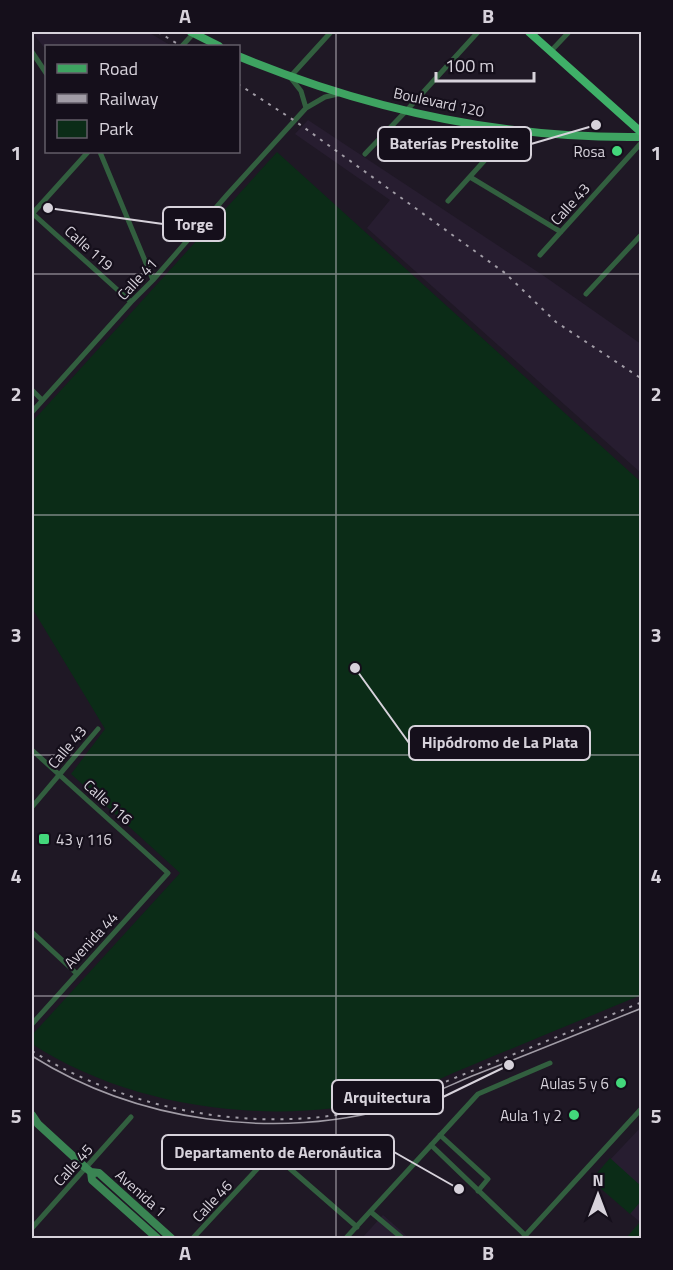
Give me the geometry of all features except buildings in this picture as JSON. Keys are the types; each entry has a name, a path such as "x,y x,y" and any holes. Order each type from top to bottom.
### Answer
{"highway":[{"path":"529,32 642,135"}],"main road":[{"path":"194,32 217,45"},
{"name":"Boulevard 120","path":"240,57 290,77 435,117 512,130 596,136 642,135"},
{"name":"Avenida 1","path":"32,1115 34,1122 88,1170 99,1173 171,1239"},
{"name":"Avenida 1","path":"88,1170 92,1180 157,1239"}],"street":[{"path":"183,45 194,32"},
{"path":"306,108 301,91 290,77 331,32"},
{"path":"365,154 478,32"},
{"path":"551,51 569,32"},
{"path":"32,52 45,72"},
{"name":"Calle 41","path":"32,412 306,108 325,97 342,93"},
{"path":"448,201 512,130"},
{"name":"Calle 43","path":"540,255 642,142"},
{"path":"32,213 87,153"},
{"path":"100,153 153,280"},
{"path":"470,177 561,232"},
{"name":"Calle 119","path":"32,213 131,302"},
{"path":"586,294 642,234"},
{"path":"32,390 42,400"},
{"name":"Calle 43","path":"32,807 98,729"},
{"name":"Calle 116","path":"32,750 168,873"},
{"name":"Avenida 44","path":"32,1024 168,873"},
{"path":"32,932 76,973"},
{"path":"346,1239 478,1094 550,1064"},
{"path":"431,1146 525,1237 642,1108"},
{"name":"Calle 45","path":"32,1228 88,1170 131,1117"},
{"path":"440,1135 488,1179 478,1191"},
{"name":"Calle 46","path":"194,1239 272,1153 357,1227"},
{"path":"371,1212 402,1239"}],"shaded area":[{"path":"32,32 148,32 170,45 45,45 45,49"},
{"path":"308,120 544,276 641,344 641,473 367,228 390,200 295,134"},
{"path":"641,1127 641,1238 626,1238 640,1222 591,1180"},
{"path":"383,1215 409,1238 362,1238"}],"green space":[{"path":"277,152 642,483 641,995 390,1098 346,1107 300,1111 253,1111 205,1106 159,1097 114,1084 71,1066 32,1044 32,1035 180,873 71,774 105,729 32,608 32,422"},
{"path":"610,1158 641,1186 641,1201 630,1214 591,1180"},
{"path":"640,1222 641,1238 626,1238"}],"tram line":[{"path":"32,1056 73,1078 116,1096 160,1110 206,1119 253,1123 300,1123 346,1118 402,1105 642,1008"}],"railway":[{"path":"158,32 179,45"},
{"path":"240,85 295,121 505,273 556,322 642,379"},
{"path":"32,1051 72,1073 115,1091 160,1105 206,1114 253,1119 300,1119 347,1113 392,1103 642,1002"}],"place":[{"name":"Baterías Prestolite","path":"596,125"},
{"name":"Rosa","path":"617,151"},
{"name":"Torge","path":"48,208"},
{"name":"Hipódromo de La Plata","path":"355,668"},
{"name":"43 y 116","path":"44,839"},
{"name":"Arquitectura","path":"509,1065"},
{"name":"Aulas 5 y 6","path":"621,1083"},
{"name":"Aula 1 y 2","path":"574,1115"},
{"name":"Departamento de Aeronáutica","path":"459,1189"}]}
